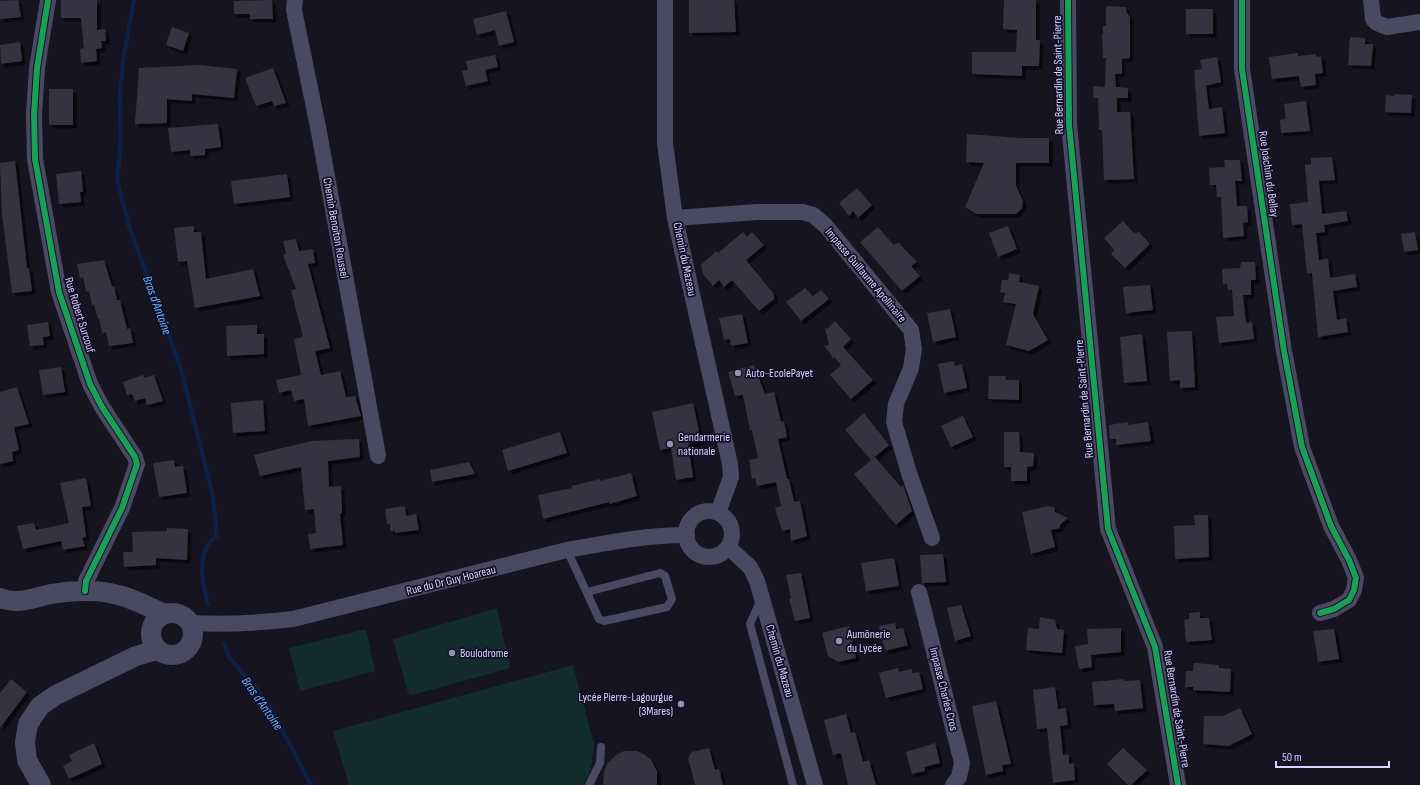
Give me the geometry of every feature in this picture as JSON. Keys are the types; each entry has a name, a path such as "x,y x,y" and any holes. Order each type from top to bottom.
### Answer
{"street":[{"name":"Rue Robert Surcouf","path":"48,0 37,68 34,114 35,159 59,292 90,384 102,407 135,457 136,464 122,508 86,582 85,591"},
{"name":"Chemin Benoîton Roussel","path":"295,0 294,10 318,127 378,456"},
{"name":"Chemin du Mazeau","path":"665,0 665,143 675,218 730,464 731,477 718,513"},
{"name":"Rue Bernardin de Saint-Pierre","path":"1068,0 1069,124 1108,529 1155,647 1178,785"},
{"name":"Rue Joachim du Bellay","path":"1242,0 1242,69 1284,351 1302,447 1331,526 1349,560 1356,578 1354,590 1348,600 1334,609 1320,613"},
{"path":"1371,0 1373,19 1382,26 1387,27 1420,22"},
{"name":"Impasse Guillaume Apollinaire","path":"675,218 757,212 803,212 813,215 825,225 911,330 914,350 911,368 896,404 894,422 909,473 932,538"},
{"path":"705,511 718,513 724,517 731,528 732,535 728,547 716,556 702,556 692,550 686,535 690,522 705,511"},
{"name":"Rue du Dr Guy Hoareau","path":"192,629 215,625 264,623 293,619 566,550 611,542 668,535 686,535"},
{"name":"Chemin du Mazeau","path":"728,547 750,568 757,581 815,785"},
{"path":"0,598 8,601 19,602 52,594 85,591 109,592 128,597 140,602 156,632 170,655 183,652 192,641 192,629 182,615 176,613 156,632 136,656 56,695 40,706 28,724 25,742 27,760 41,785"},
{"name":"Impasse Charles Cros","path":"919,592 962,763 959,777 953,785"}],"lane":[{"path":"566,550 599,619 604,621 667,607 672,599 666,576 660,573 587,592"},
{"path":"762,597 750,624 793,785"},
{"path":"589,785 600,763 601,747"}],"green space":[{"name":"Boulodrome","path":"497,608 510,668 409,696 393,639"},
{"path":"366,629 375,671 300,691 289,648"},
{"path":"573,665 594,743 592,763 589,774 582,785 349,785 333,731"}],"building":[{"path":"18,0 21,17 0,19 0,1"},
{"path":"61,0 97,0 97,30 105,29 106,41 101,41 102,48 96,49 97,61 81,63 80,49 84,48 81,18 61,18"},
{"path":"272,0 273,19 250,19 250,14 234,14 234,1"},
{"path":"689,0 734,0 736,32 689,33"},
{"path":"1004,0 1036,0 1036,40 1040,40 1039,66 1022,66 1022,76 972,74 972,52 1016,52 1017,30 1003,29"},
{"path":"1106,6 1126,7 1126,11 1130,17 1130,58 1122,59 1122,74 1115,74 1116,87 1128,88 1128,98 1117,98 1117,112 1130,112 1134,179 1104,180 1102,130 1099,130 1098,98 1094,98 1093,86 1105,87 1106,58 1103,58 1102,34 1103,26 1106,26"},
{"path":"1186,9 1213,9 1213,34 1186,34"},
{"path":"506,11 514,42 499,46 495,30 477,35 473,19"},
{"path":"172,27 189,33 183,51 166,45"},
{"path":"1350,37 1365,38 1365,44 1373,44 1371,66 1348,65"},
{"path":"20,42 22,61 1,64 0,45"},
{"path":"1298,53 1298,56 1316,54 1316,57 1321,56 1323,73 1315,74 1316,85 1301,87 1299,76 1272,79 1269,57"},
{"path":"495,55 498,67 485,70 488,81 466,86 462,71 468,70 466,61"},
{"path":"1217,57 1221,82 1204,86 1206,86 1209,109 1222,107 1225,133 1199,136 1194,70 1202,69 1200,60"},
{"path":"200,65 237,69 234,98 192,94 192,101 167,99 167,123 135,124 139,68"},
{"path":"273,68 286,103 274,106 272,101 256,106 245,78"},
{"path":"49,89 73,89 73,125 49,125"},
{"path":"1394,94 1412,95 1411,113 1385,112 1386,95 1394,96"},
{"path":"1306,101 1310,131 1281,133 1280,120 1286,119 1284,104"},
{"path":"218,124 221,147 205,149 205,155 190,156 190,150 171,152 168,128"},
{"path":"967,134 1022,138 1049,138 1049,163 1016,163 1016,186 1023,201 1022,208 1016,214 976,214 965,207 984,163 966,162"},
{"path":"1332,157 1335,180 1319,181 1322,214 1346,211 1348,221 1324,225 1325,232 1316,233 1319,260 1328,259 1330,278 1355,274 1357,287 1333,291 1337,320 1346,318 1348,332 1318,337 1312,273 1307,274 1302,224 1292,225 1290,204 1308,202 1305,165 1311,164 1311,158"},
{"path":"1224,160 1240,160 1242,181 1235,181 1237,206 1247,206 1248,222 1243,223 1244,236 1223,238 1221,197 1217,197 1216,185 1210,185 1209,168 1225,167"},
{"path":"15,161 27,268 29,268 32,291 12,293 2,215 0,163"},
{"path":"81,171 83,192 80,192 81,202 59,204 56,174"},
{"path":"287,174 290,197 234,204 231,181"},
{"path":"857,188 872,205 858,218 853,211 849,216 839,203"},
{"path":"1123,221 1134,233 1139,232 1150,244 1125,268 1111,254 1114,250 1104,238"},
{"path":"194,226 194,232 201,232 206,279 253,269 260,296 195,308 187,261 178,262 174,228"},
{"path":"1008,226 1017,249 998,257 989,233"},
{"path":"878,227 894,245 898,242 917,262 911,266 920,276 902,291 860,242"},
{"path":"743,232 747,237 752,232 764,245 746,260 774,294 774,299 759,311 732,280 724,287 719,280 713,286 703,274 701,265 716,251 718,253"},
{"path":"1415,232 1418,250 1404,252 1401,234"},
{"path":"296,239 299,251 313,249 315,263 308,264 330,348 315,351 321,375 340,371 346,397 355,396 361,416 308,426 304,399 294,401 291,390 279,393 276,380 301,375 294,339 303,337 291,290 296,289 283,255 286,254 283,241"},
{"path":"104,260 112,287 114,286 117,300 120,300 127,329 130,328 133,343 109,346 106,332 102,333 99,318 98,319 94,305 92,305 89,291 86,292 83,277 80,278 77,264"},
{"path":"1241,262 1255,262 1256,280 1251,280 1251,295 1243,295 1246,323 1252,322 1254,339 1219,343 1216,317 1234,316 1232,290 1228,290 1227,284 1223,284 1222,269 1240,268"},
{"path":"1009,273 1020,275 1019,282 1039,286 1033,314 1048,340 1029,351 1006,345 1016,304 1003,302 1005,293 1000,292 1002,280 1008,280"},
{"path":"1150,285 1153,310 1126,313 1123,287"},
{"path":"805,288 813,296 821,290 829,299 801,321 786,302"},
{"path":"950,309 956,337 933,342 927,313"},
{"path":"742,314 748,343 731,346 730,339 724,340 719,318"},
{"path":"835,321 851,339 843,347 873,380 851,399 830,375 841,365 834,357 832,358 831,354 824,346 829,345 825,328 827,329"},
{"path":"48,322 50,336 43,337 44,345 30,346 27,325"},
{"path":"257,325 257,334 264,334 264,354 227,356 226,326"},
{"path":"1192,331 1195,387 1180,388 1180,380 1170,381 1167,332"},
{"path":"1142,334 1147,381 1124,383 1120,337"},
{"path":"954,361 955,366 962,364 967,388 944,393 938,364"},
{"path":"754,365 765,394 774,392 781,422 784,421 787,437 778,439 794,502 800,501 807,536 791,541 790,529 782,531 775,508 781,506 776,482 757,486 755,478 752,479 749,460 758,458 752,430 750,430 743,395 735,396 728,372"},
{"path":"61,367 65,392 43,395 39,370"},
{"path":"143,375 145,378 154,375 163,401 147,405 145,398 135,401 132,394 127,395 123,382"},
{"path":"989,376 1005,376 1006,380 1019,380 1019,400 988,399"},
{"path":"17,387 29,424 14,427 19,450 12,452 13,461 0,464 0,392"},
{"path":"263,400 265,431 233,433 231,403"},
{"path":"693,403 701,441 688,444 693,477 676,480 671,448 660,450 652,412"},
{"path":"864,413 889,445 871,460 845,430"},
{"path":"963,416 973,437 951,447 941,426"},
{"path":"1128,422 1128,425 1148,422 1151,441 1116,445 1116,439 1110,439 1109,425"},
{"path":"560,432 567,453 508,471 502,450"},
{"path":"1004,432 1019,432 1020,452 1034,453 1033,466 1027,467 1027,481 1011,481 1011,467 1004,467"},
{"path":"359,439 360,457 328,461 329,487 341,486 342,513 340,514 343,545 310,549 308,534 316,533 314,509 305,510 301,467 260,476 254,455 311,441"},
{"path":"875,457 901,487 903,485 912,511 896,525 854,474"},
{"path":"174,460 175,467 183,466 187,493 159,497 153,463"},
{"path":"469,462 475,474 432,482 430,470"},
{"path":"631,473 637,496 610,504 609,502 543,519 538,495 572,488 571,486 600,479 600,481"},
{"path":"86,478 91,506 82,507 86,537 82,538 85,546 63,550 61,541 23,549 17,526 34,523 36,530 69,523 60,483"},
{"path":"405,506 406,516 416,514 419,530 395,533 395,531 390,531 390,524 387,524 385,509"},
{"path":"1048,506 1054,507 1055,512 1068,518 1060,525 1060,528 1051,530 1055,547 1031,554 1022,512"},
{"path":"1194,515 1208,515 1209,557 1175,559 1174,526 1195,525"},
{"path":"167,528 188,529 187,560 156,558 156,565 124,567 123,552 133,552 132,532 167,531"},
{"path":"943,554 946,582 922,583 920,555"},
{"path":"894,558 899,586 866,591 861,563"},
{"path":"801,573 810,618 795,621 789,599 791,599 786,575"},
{"path":"961,605 971,636 955,641 947,608"},
{"path":"1200,612 1200,618 1209,618 1212,640 1186,642 1184,620 1189,619 1189,613"},
{"path":"1040,617 1055,620 1057,629 1064,630 1062,653 1026,650 1028,628 1039,629"},
{"path":"895,623 896,629 903,628 908,645 885,651 879,626"},
{"name":"Aumônerie du Lycée","path":"849,626 856,658 838,662 828,656 822,633"},
{"path":"1121,628 1121,652 1091,655 1092,667 1079,669 1075,646 1088,644 1087,629"},
{"path":"1334,629 1339,659 1318,662 1313,631"},
{"path":"1194,663 1219,665 1219,668 1231,669 1230,692 1193,690 1193,687 1185,687 1186,671 1193,671"},
{"path":"898,668 899,672 912,669 912,673 919,672 923,689 886,698 879,673"},
{"path":"11,679 27,692 0,728 0,693"},
{"path":"1124,679 1124,681 1140,680 1143,708 1115,711 1114,704 1094,705 1092,682"},
{"path":"1055,687 1058,709 1066,708 1068,725 1060,726 1063,755 1069,754 1069,764 1074,763 1075,780 1053,783 1047,728 1037,729 1033,690"},
{"path":"996,701 1011,764 1002,765 1003,771 986,775 972,706"},
{"path":"1240,708 1252,734 1229,746 1203,744 1204,716 1223,716"},
{"path":"846,714 851,733 855,732 863,762 869,760 876,785 848,785 841,753 833,755 824,720"},
{"path":"94,743 102,764 69,779 63,766 72,761 69,755"},
{"path":"935,743 940,763 924,767 925,771 912,774 906,752"},
{"path":"709,748 715,770 719,769 723,785 695,785 688,758 692,752"},
{"path":"1123,748 1147,770 1131,785 1128,785 1107,764"},
{"path":"624,751 637,751 644,754 651,760 657,771 657,785 603,785 604,772 607,764 616,755"}],"waterway":[{"name":"Bras d'Antoine","path":"134,0 123,61 120,98 121,140 117,180 130,229 181,369 212,492 217,535 205,550 202,568 202,577 208,604"},
{"name":"Bras d'Antoine","path":"224,643 229,657 257,689 274,714 311,785"}],"cycle path":[{"path":"48,0 37,68 34,114 35,159 59,292 90,384 102,407 135,457 137,464 122,508 86,581 85,591"},
{"path":"1068,0 1069,124 1108,529 1155,647 1178,785"},
{"path":"1242,0 1242,69 1284,351 1302,447 1331,526 1349,560 1356,578 1354,590 1349,600 1334,609 1320,613"}],"place":[{"name":"Auto-EcolePayet","path":"738,373"},
{"name":"Gendarmerie nationale","path":"670,444"},
{"name":"Aumônerie du Lycée","path":"839,641"},
{"name":"Boulodrome","path":"452,653"},
{"name":"Lycée Pierre-Lagourgue (3Mares)","path":"681,704"}]}
